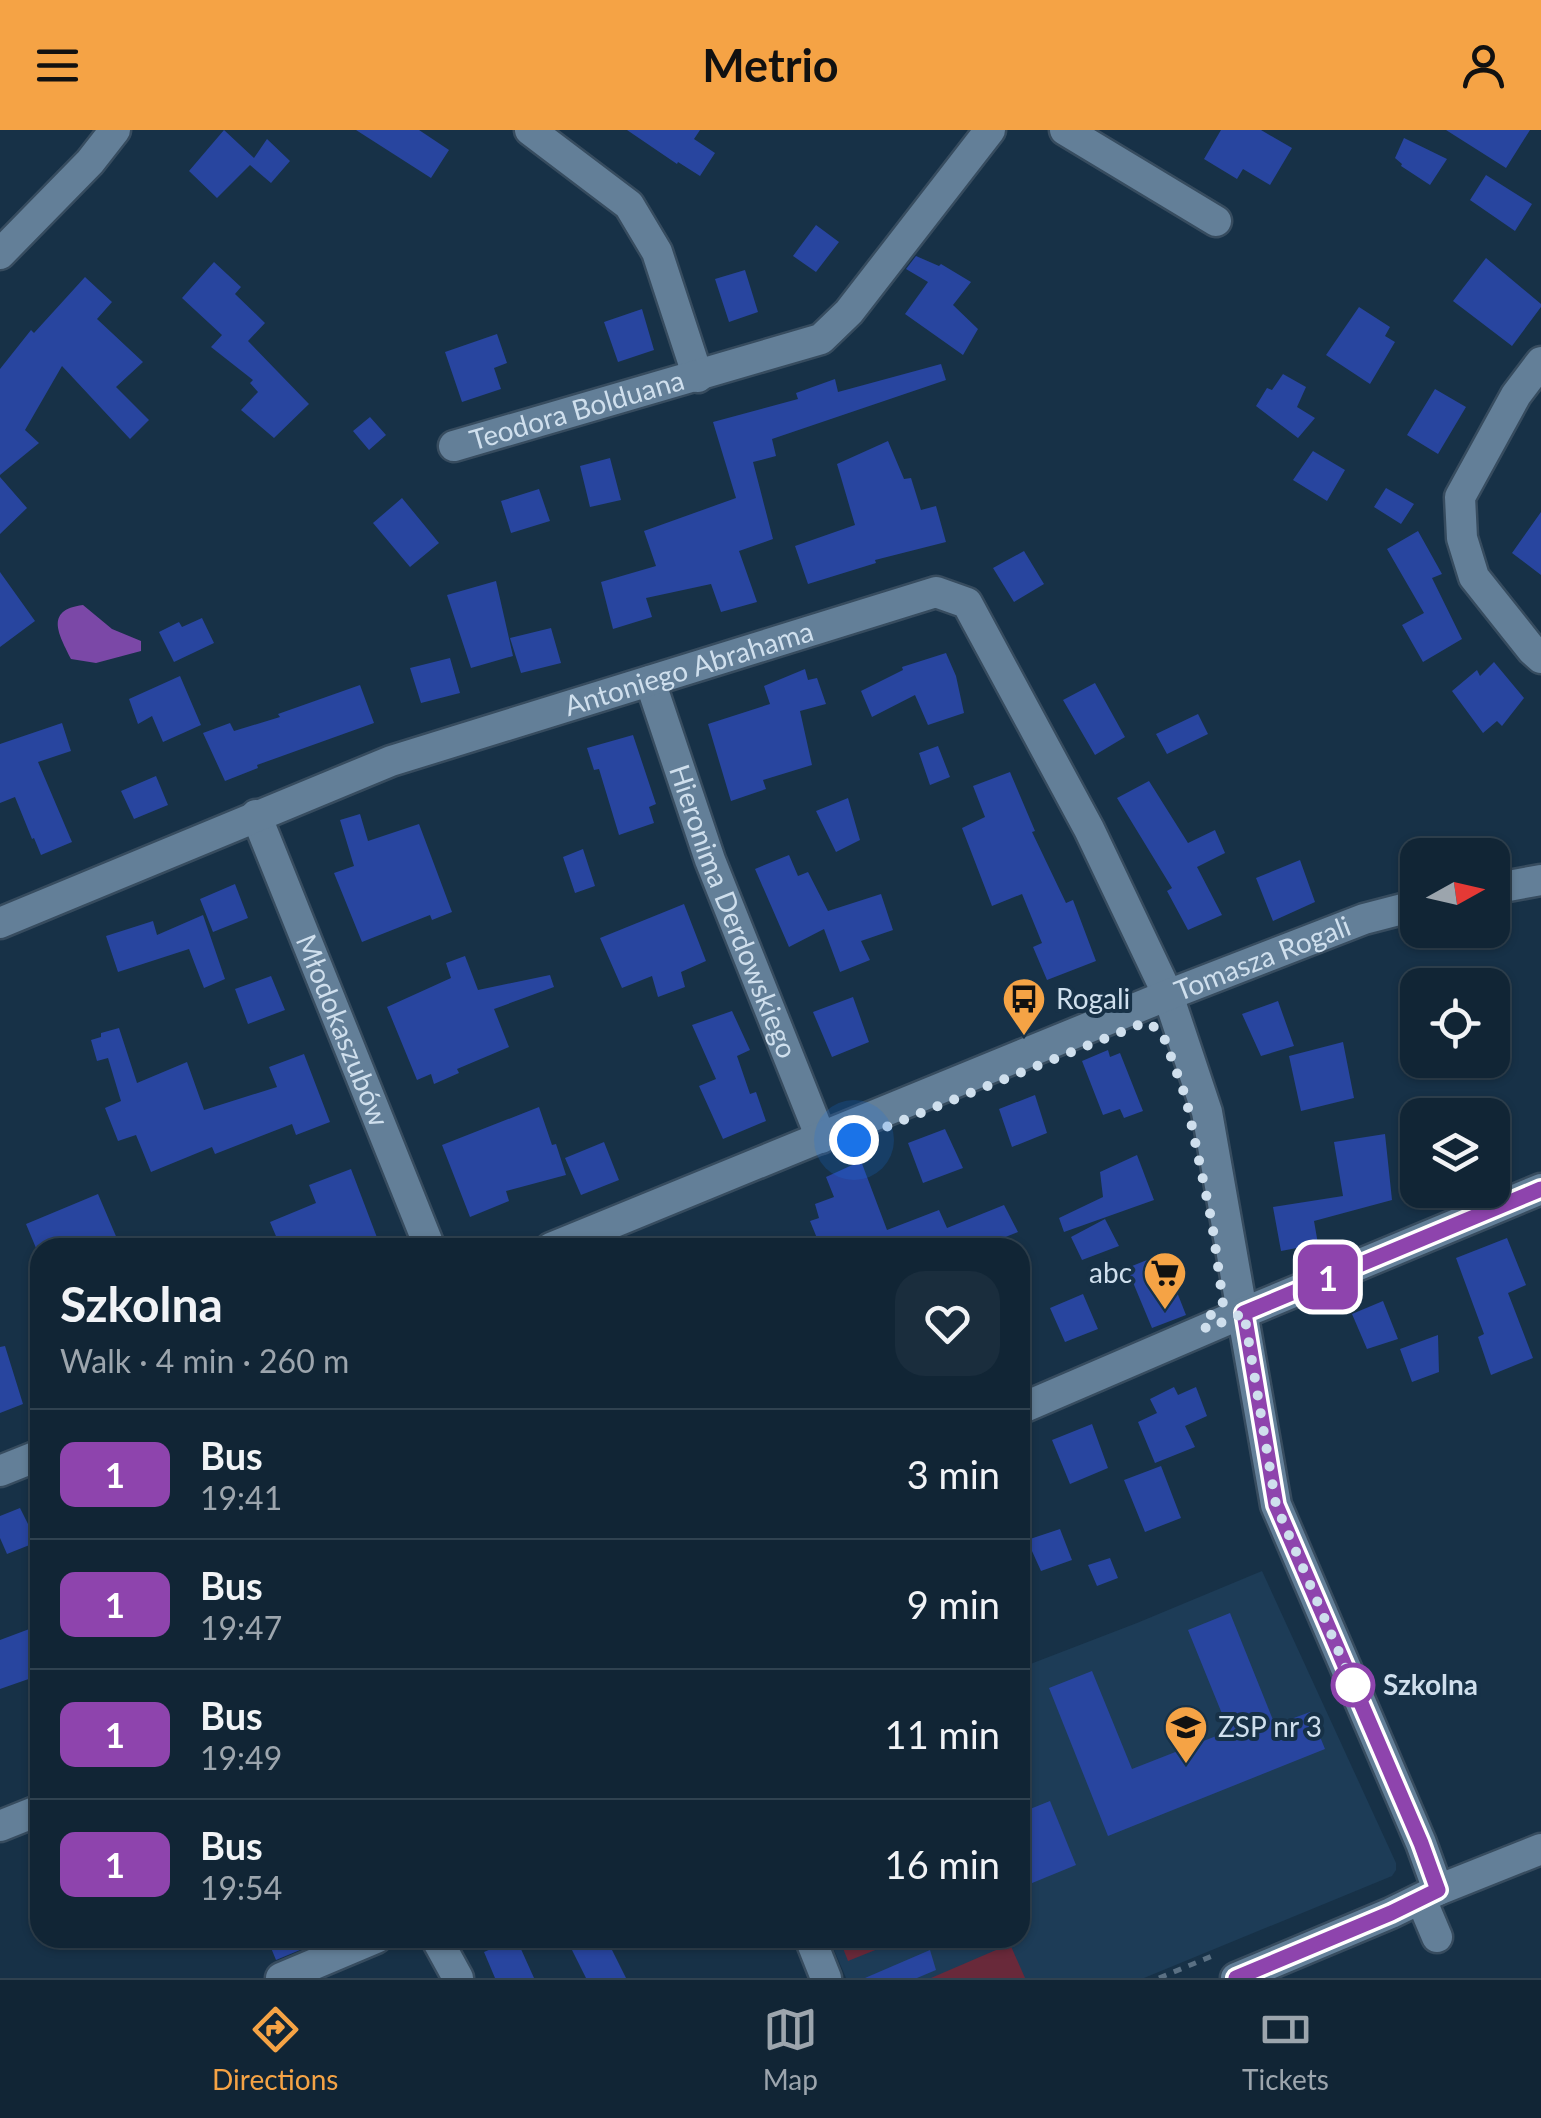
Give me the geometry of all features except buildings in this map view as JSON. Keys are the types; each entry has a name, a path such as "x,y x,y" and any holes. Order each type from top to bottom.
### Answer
{"street":[{"path":"0,254 90,162 115,130"},
{"name":"Teodora Bolduana","path":"530,130 629,205 656,252 698,377"},
{"name":"Teodora Bolduana","path":"454,446 822,339 850,312 990,130"},
{"path":"1065,130 1216,221"},
{"path":"1541,362 1516,395 1460,497 1462,538 1474,577 1541,658"},
{"name":"Antoniego Abrahama","path":"0,922 391,762 936,592 966,603 1090,828 1168,995"},
{"name":"Hieronima Derdowskiego","path":"650,681 710,860 820,1138"},
{"name":"Młodokaszubów","path":"256,816 426,1238"},
{"path":"1510,886 1541,880"},
{"name":"Tomasza Rogali","path":"555,1238 820,1138 1168,995 1364,919 1400,910"},
{"path":"1168,995 1207,1112 1276,1505 1421,1843 1437,1937"},
{"path":"1030,1406 1541,1189"},
{"path":"0,1471 30,1459"},
{"path":"0,1826 30,1814"},
{"path":"1236,1978 1541,1849"},
{"path":"282,1978 352,1948"},
{"path":"442,1948 458,1978"},
{"path":"814,1948 826,1978"}],"shaded area":[{"path":"83,605 112,629 141,641 141,651 96,663 71,659 59,633 59,618 63,612"},
{"name":"ZSP nr 3","path":"1262,1571 1396,1863 1392,1876 1144,1978 846,1978 833,1948 1030,1948 1030,1664"},
{"path":"843,1948 880,1948 848,1961"},
{"path":"1001,1948 1012,1948 1025,1978 931,1978"}],"bus line":[{"name":"1","path":"1236,1978 1438,1890 1276,1505 1244,1313 1541,1189"}],"place":[{"name":"Rogali","path":"1024,1037"},
{"name":"abc","path":"1165,1311"},
{"name":"Szkolna","path":"1353,1685"},
{"name":"ZSP nr 3","path":"1186,1765"}],"route":[{"path":"854,1140 1146,1022 1162,1032 1186,1098 1212,1223 1223,1302 1217,1312 1203,1319 1206,1329 1244,1313 1276,1505 1353,1685"}]}
